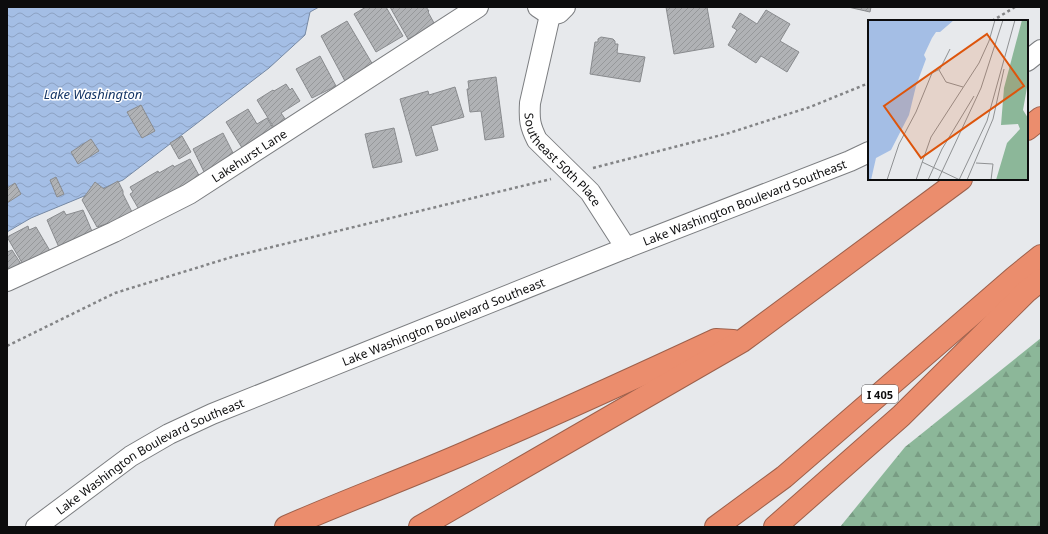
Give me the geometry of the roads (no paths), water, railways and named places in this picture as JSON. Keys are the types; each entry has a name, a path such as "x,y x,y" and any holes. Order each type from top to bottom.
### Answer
{"highway":[{"path":"1028,128 1041,118"},
{"path":"420,527 742,341 961,180"},
{"name":"I 405","path":"716,527 784,477 1041,256"},
{"path":"775,527 901,416 1026,292 1041,280"},
{"path":"286,527 329,508 464,454 716,340 742,341"}],"street":[{"name":"Lakehurst Lane","path":"7,281 114,232 189,194 478,7"},
{"name":"Southeast 50th Place","path":"551,10 530,103 529,118 533,131 537,140 548,152 590,192 626,248"},
{"path":"1028,60 1041,50"},
{"name":"Lake Washington Boulevard Southeast","path":"36,527 131,456 176,431 212,414 626,248 850,161 868,152"}],"water":[{"name":"Lake Washington","path":"7,7 319,7 310,12 305,35 269,68 123,180 31,218 7,232"}]}
